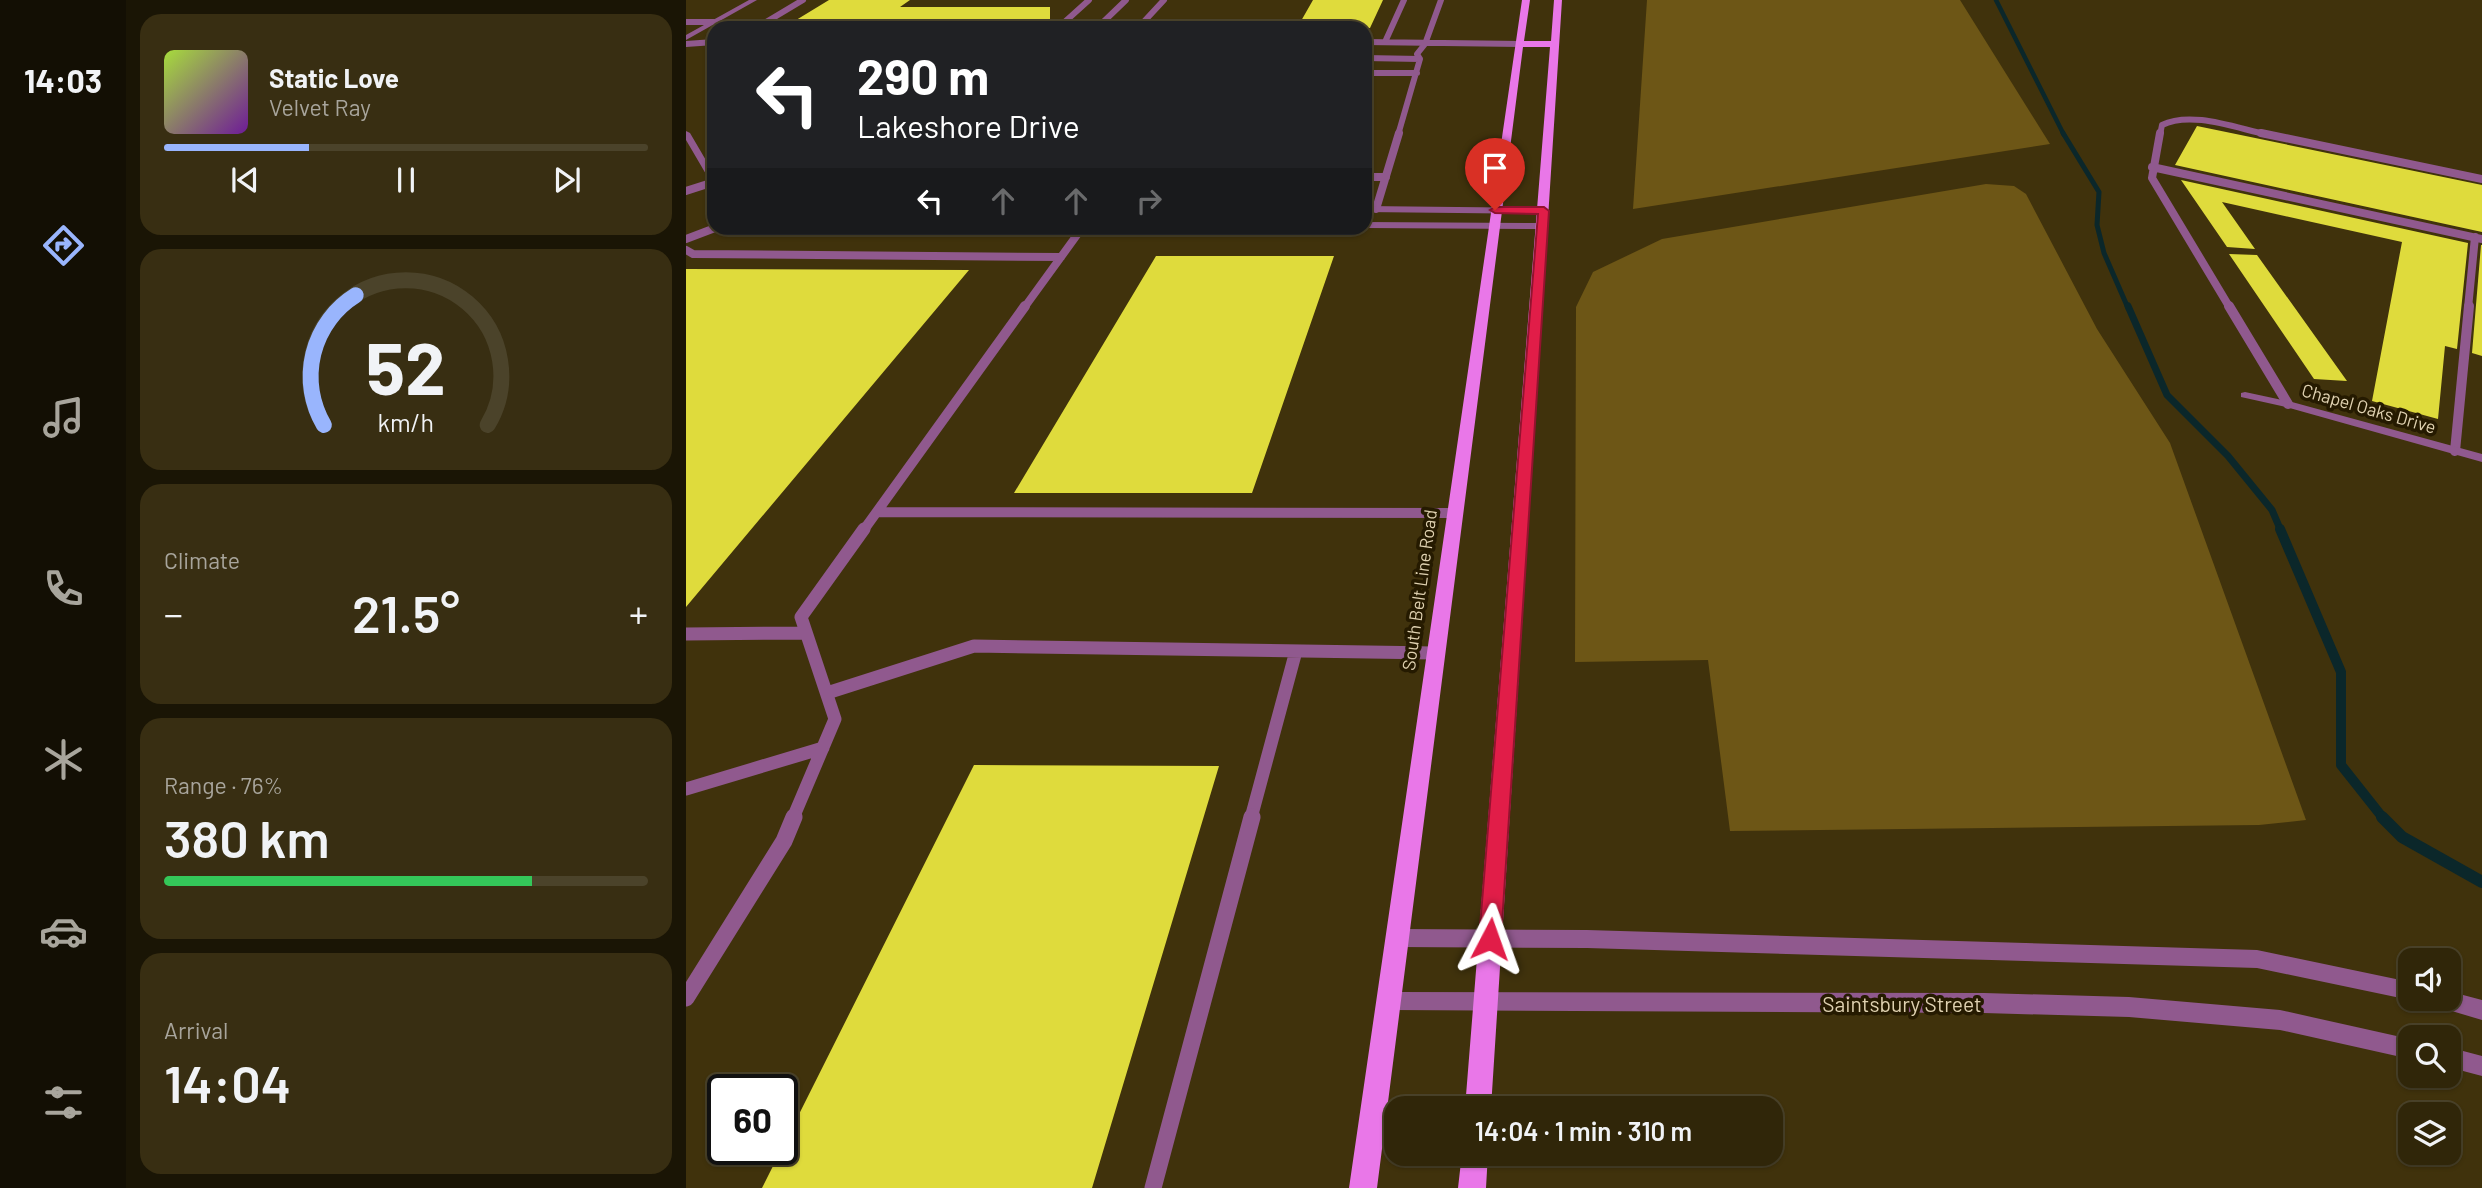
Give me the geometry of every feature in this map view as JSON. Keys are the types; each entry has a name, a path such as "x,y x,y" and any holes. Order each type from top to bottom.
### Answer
{"main road":[{"name":"South Belt Line Road","path":"1363,1188 1391,1001 1434,653 1526,0"},
{"path":"1479,1096 1558,0"},
{"path":"1521,44 1555,44"},
{"path":"1472,1188 1474,1166"}],"street":[{"path":"716,21 754,0"},
{"path":"686,38 707,26"},
{"path":"686,132 707,170"},
{"path":"1372,209 1494,218 1543,218"},
{"path":"1372,225 1543,218"},
{"name":"Chapel Oaks Drive","path":"2245,395 2288,404 2482,458"},
{"path":"1398,938 1985,949 2257,959 2398,988"},
{"name":"Saintsbury Street","path":"1391,1001 1984,1003 2129,1007 2280,1020 2398,1045"},
{"path":"2461,1004 2482,1010"},
{"path":"2461,1060 2482,1066"}],"lane":[{"path":"768,21 803,0"},
{"path":"1066,21 1089,0"},
{"path":"1104,21 1126,0"},
{"path":"1144,21 1164,0"},
{"path":"1385,42 1404,0"},
{"path":"1376,209 1417,73 1420,59 1417,54 1425,44 1441,0"},
{"path":"686,22 707,22"},
{"path":"686,44 707,42"},
{"path":"1372,42 1521,44"},
{"path":"1372,58 1420,59"},
{"path":"1372,73 1417,73"},
{"path":"2288,404 2152,178 2162,125 2172,120 2196,120 2482,179"},
{"path":"2152,167 2479,238 2455,451"},
{"path":"1372,177 1386,177"},
{"path":"686,191 707,184"},
{"path":"686,239 707,231"},
{"path":"686,998 784,841 835,719 801,617 1077,235"},
{"path":"686,250 693,254 1061,257"},
{"path":"877,512 1455,513"},
{"path":"686,634 806,633"},
{"path":"827,693 974,646 1434,653"},
{"path":"1153,1188 1296,651"},
{"path":"686,789 822,748"}],"shaded area":[{"path":"1647,0 1960,0 2050,144 1633,209"},
{"path":"1986,184 2014,186 2026,194 2097,329 2170,443 2306,820 2259,825 1730,831 1708,660 1575,662 1576,307 1593,272 1662,239"}],"building":[{"path":"829,0 910,0 900,7 1050,7 1050,21 794,21"},
{"path":"1313,0 1383,0 1372,24 1372,21 1301,21"},
{"path":"2197,126 2482,185 2482,232 2175,165"},
{"path":"2181,180 2468,243 2457,349 2445,346 2438,419 2372,401 2402,242 2222,202 2255,249 2227,247"},
{"path":"2482,245 2482,356 2472,353"},
{"path":"2229,254 2257,255 2347,381 2314,379"},
{"path":"1156,256 1334,256 1252,493 1014,493"},
{"path":"686,269 969,270 686,607"},
{"path":"974,765 1219,766 1092,1188 762,1188 774,1165 798,1165 798,1116"}],"waterway":[{"path":"1996,0 2064,135"},
{"path":"2063,133 2099,192 2097,225 2104,253 2128,308"},
{"path":"2128,306 2167,395 2228,456 2272,510 2281,531"},
{"path":"2280,529 2341,672 2341,765 2383,818"},
{"path":"2383,818 2402,837 2482,882"}],"route":[{"path":"1490,939 1544,211 1495,210"}]}
